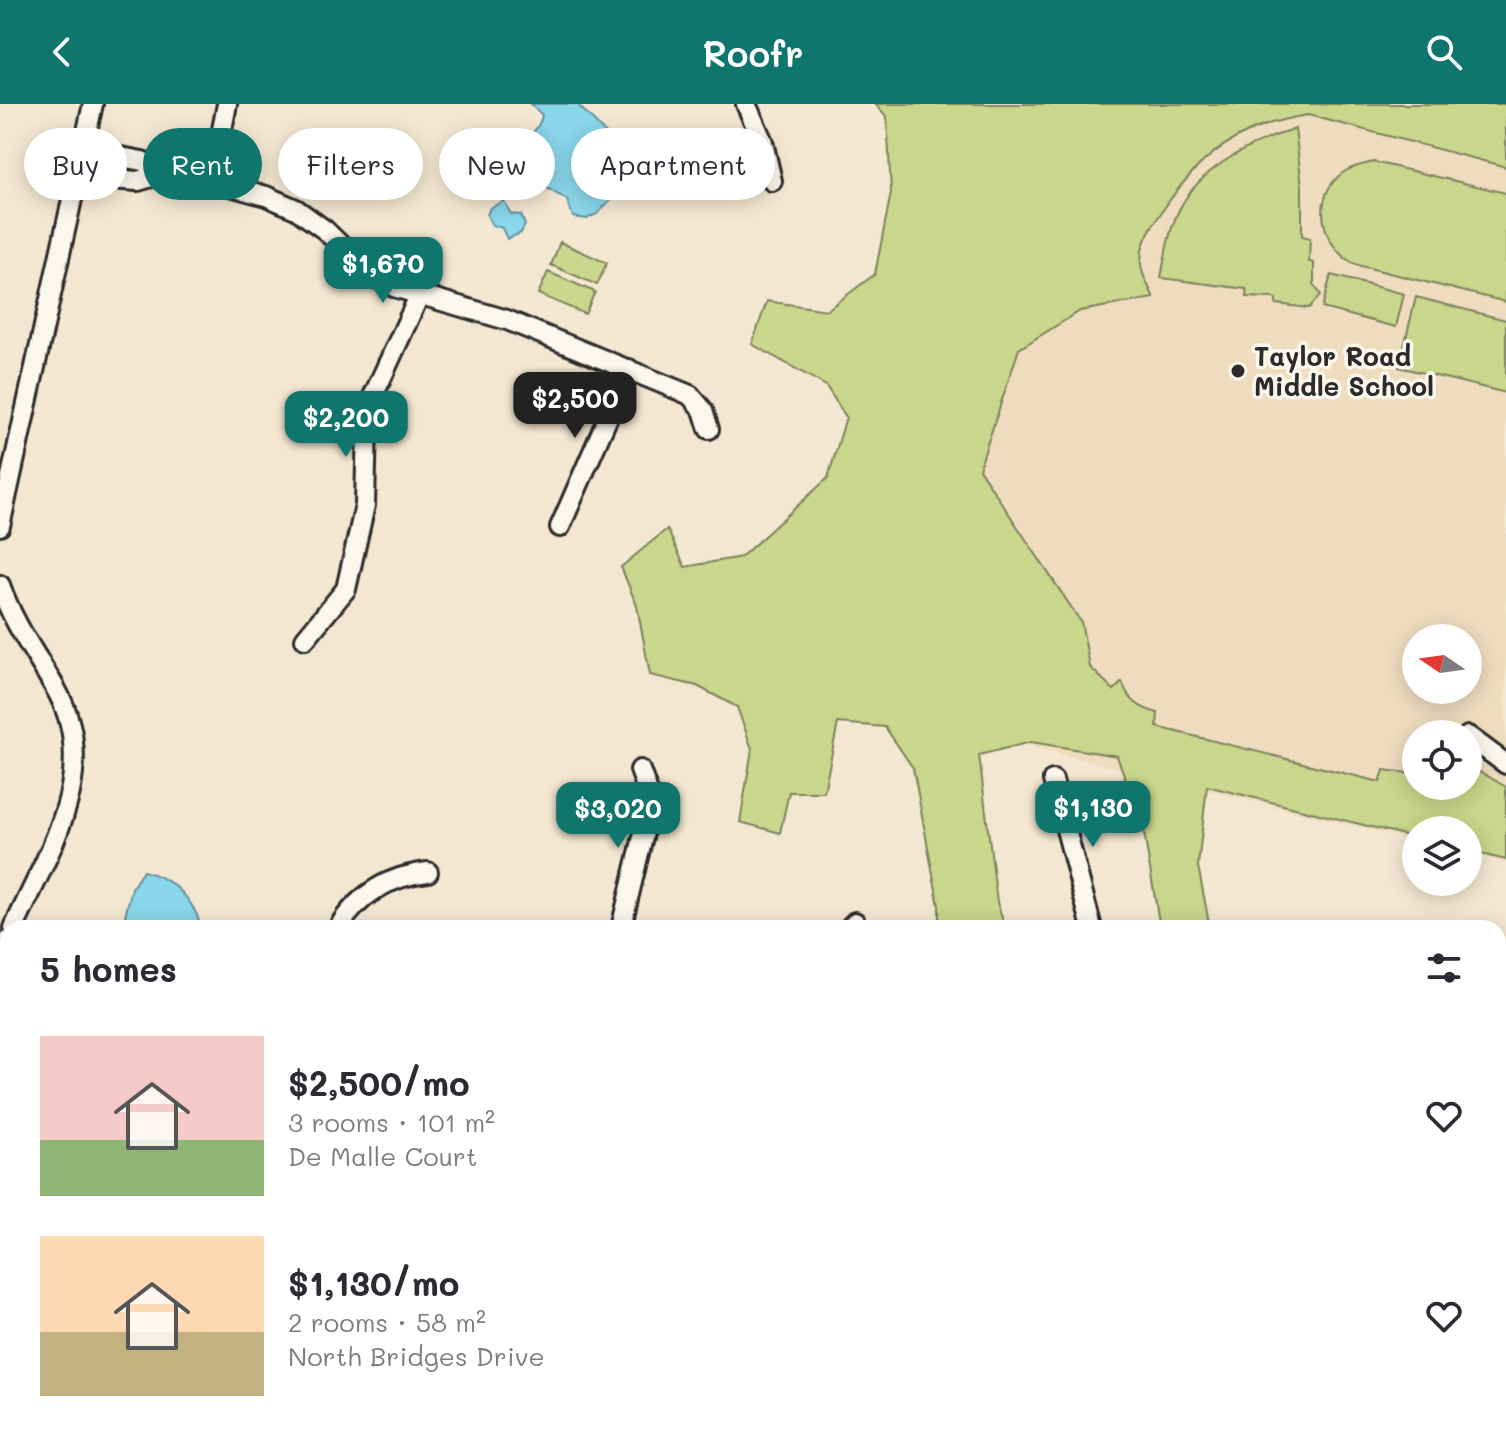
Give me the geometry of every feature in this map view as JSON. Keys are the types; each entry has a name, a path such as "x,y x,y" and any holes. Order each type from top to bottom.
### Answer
{"street":[{"path":"88,128 93,104"},
{"path":"222,128 227,104"},
{"path":"746,104 757,128"},
{"path":"262,195 296,209 325,230 371,275 419,296 507,320 690,395 703,410 709,429"},
{"path":"1,516 73,200"},
{"path":"305,639 346,589 365,505 370,403 419,296"},
{"path":"560,527 629,369"},
{"path":"0,585 10,614 58,694 75,745 75,775 65,813 18,920"},
{"path":"1482,746 1506,764"},
{"path":"623,920 647,820 648,792 640,770"},
{"path":"1053,780 1090,920"},
{"path":"343,920 349,911 379,886 397,877 428,872"}],"shaded area":[{"name":"Taylor Road Middle School","path":"1032,104 1506,104 1506,863 1482,857 1482,816 1402,816 1402,838 892,713"}],"green space":[{"path":"875,104 1506,104 1506,167 1308,115 1261,127 1222,146 1190,175 1146,237 1141,268 1154,298 1080,311 1019,349 979,469 1081,622 1090,667 1114,690 1122,682 1136,703 1158,713 1157,727 1380,782 1384,770 1402,772 1402,800 1482,800 1482,773 1506,787 1506,860 1482,854 1482,816 1402,816 1402,835 1207,786 1198,866 1208,920 1159,920 1143,827 1117,756 1031,742 979,755 997,902 1003,920 939,920 913,768 885,727 838,723 824,792 789,792 780,833 740,822 752,749 737,707 697,686 650,675 637,606 621,567 667,529 685,567 741,557 828,478 846,417 826,386 752,344 767,301 827,310 875,274 891,193 887,117"},
{"path":"1295,129 1302,186 1302,236 1310,238 1309,262 1314,263 1314,285 1321,295 1309,308 1276,304 1276,299 1272,298 1247,297 1246,289 1161,278 1179,210 1200,181 1244,149"},
{"path":"1374,162 1506,193 1506,302 1357,265 1345,258 1328,235 1324,222 1326,194 1344,172"},
{"path":"560,242 607,263 597,285 551,265"},
{"path":"548,272 595,292 585,314 538,294"},
{"path":"1331,275 1404,294 1396,327 1322,308"},
{"path":"1416,297 1506,320 1506,393 1399,367"}],"water":[{"path":"531,104 577,104 600,128 571,128 571,200 611,200 587,219 573,217 567,200 555,193 555,128 537,128 542,115"},
{"path":"504,201 511,214 521,215 525,225 521,233 507,239 502,228 492,225 487,215 490,208"},
{"path":"143,871 164,879 181,891 198,920 124,920 132,888"}],"place":[{"name":"Taylor Road Middle School","path":"1238,371"}]}
